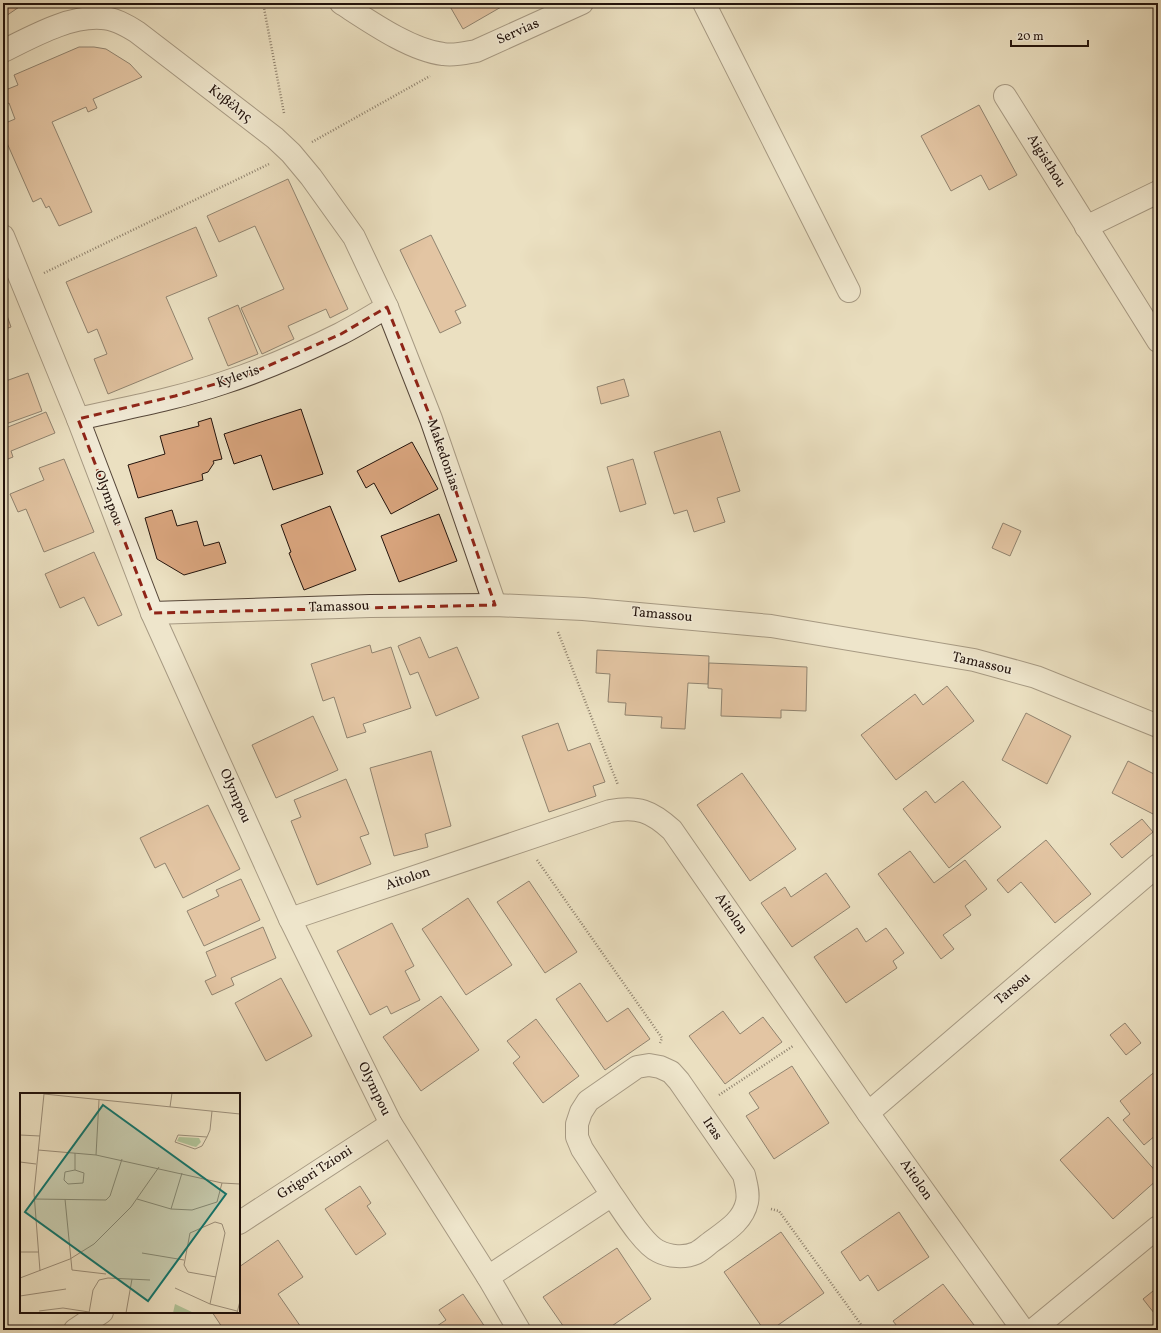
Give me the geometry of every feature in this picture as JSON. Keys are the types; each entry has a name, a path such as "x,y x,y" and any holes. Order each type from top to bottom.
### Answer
{"street":[{"name":"Servias","path":"341,3 402,40 425,50 459,55 476,51 582,3"},
{"path":"704,3 849,291"},
{"name":"Κυβέλης","path":"3,51 50,29 83,18 102,18 121,22 144,37 268,133 291,153 311,177 354,237 388,307"},
{"name":"Aigisthou","path":"1004,96 1158,341"},
{"path":"1086,227 1158,192"},
{"name":"Olympou","path":"3,236 78,419 152,613 290,919 391,1124 488,1277 519,1330"},
{"name":"Kylevis","path":"78,419 222,384 286,360 341,334 388,307"},
{"name":"Makedonias","path":"388,307 431,419 494,605"},
{"name":"Tamassou","path":"152,613 370,606 494,605 549,607 673,616 771,626 974,660 1036,677 1158,726"},
{"name":"Aitolon","path":"290,919 610,811 627,808 644,811 660,818 672,830 868,1113 1023,1330"},
{"name":"Tarsou","path":"868,1113 1158,865"},
{"name":"Iras","path":"649,1065 660,1067 671,1072 698,1109 744,1175 748,1188 747,1201 742,1214 734,1225 697,1252 684,1256 671,1255 658,1251 647,1244 612,1195 582,1149 577,1136 577,1124 580,1112 588,1101 638,1067 649,1065"},
{"name":"Grigori Tzioni","path":"240,1222 391,1124"},
{"path":"488,1277 612,1195"},
{"path":"1032,1330 1158,1227"},
{"path":"75,1330 100,1313"}],"path":[{"path":"264,3 284,116"},
{"path":"22,283 291,153 435,74"},
{"path":"549,607 627,808"},
{"path":"523,840 662,1038 649,1065"},
{"path":"698,1109 813,1033"},
{"path":"747,1201 779,1211 865,1330"}],"highlighted area":[{"path":"387,307 431,419 495,605 152,613 78,419 175,396 252,373 341,334"}],"building":[{"path":"3,3 25,3 3,18"},
{"path":"448,3 508,3 463,29"},
{"path":"79,47 106,49 130,64 142,77 93,99 97,108 88,112 86,107 52,122 92,212 59,226 49,206 46,208 41,198 33,202 3,134 3,124 15,119 9,103 3,106 3,91 18,85 14,75"},
{"path":"979,105 1017,175 989,190 981,175 951,191 921,136"},
{"path":"288,179 348,309 330,318 326,309 288,326 294,339 262,354 241,308 284,289 255,226 219,242 207,216"},
{"path":"196,227 217,276 166,297 193,359 108,394 94,359 107,354 97,329 88,333 66,282"},
{"path":"431,235 466,306 455,311 461,323 440,333 400,250"},
{"path":"238,305 258,354 228,366 208,318"},
{"path":"3,307 11,327 3,330"},
{"path":"28,373 42,411 3,425 3,382"},
{"path":"624,379 629,396 601,404 597,387"},
{"path":"301,409 323,474 273,490 261,455 234,464 224,434"},
{"path":"46,412 55,433 11,451 13,457 3,461 3,429"},
{"path":"211,418 222,459 213,461 214,463 208,472 202,474 203,480 138,498 128,465 165,454 160,436 199,426 198,422"},
{"path":"720,431 740,491 717,498 725,522 694,532 687,510 674,514 654,452"},
{"path":"412,442 438,489 391,514 374,483 366,488 357,471"},
{"path":"64,459 94,532 44,552 26,509 18,512 10,494 44,480 39,468"},
{"path":"633,459 646,504 620,512 607,467"},
{"path":"330,506 356,570 304,590 289,553 291,552 281,525"},
{"path":"172,510 177,526 197,521 204,546 219,542 226,563 184,575 157,559 145,518"},
{"path":"439,514 457,561 399,582 381,536"},
{"path":"1003,523 1021,531 1010,556 992,548"},
{"path":"94,552 122,615 98,626 84,597 60,608 45,574"},
{"path":"420,637 429,658 457,647 479,698 436,716 418,672 410,675 398,646"},
{"path":"370,645 372,653 391,647 411,708 363,724 366,732 347,738 334,697 323,701 311,664"},
{"path":"597,650 709,656 708,684 688,683 685,729 661,728 662,717 625,715 626,703 608,702 610,674 596,673"},
{"path":"709,663 807,667 806,711 781,710 781,718 721,716 722,689 708,688"},
{"path":"947,686 974,721 896,780 861,735 915,694 923,705"},
{"path":"1026,713 1071,736 1047,784 1002,760"},
{"path":"313,716 338,770 276,798 252,745"},
{"path":"558,723 568,751 590,743 605,782 593,786 596,796 549,812 522,736"},
{"path":"431,751 451,826 425,834 428,847 394,856 370,768"},
{"path":"1128,761 1158,776 1158,808 1155,815 1112,793"},
{"path":"742,773 796,849 750,881 697,805"},
{"path":"346,779 369,834 360,837 371,864 317,885 291,821 301,817 294,800"},
{"path":"963,781 1001,827 949,868 903,809 926,791 935,803"},
{"path":"208,805 240,869 183,898 165,863 155,868 140,838"},
{"path":"1142,819 1153,832 1122,858 1110,844"},
{"path":"1046,840 1091,894 1055,923 1021,882 1008,893 997,880"},
{"path":"910,851 934,883 965,860 987,889 965,906 971,915 943,935 954,949 941,959 878,874"},
{"path":"826,873 850,907 792,947 761,903 785,887 791,897"},
{"path":"241,879 260,920 204,946 187,911 219,896 216,890"},
{"path":"529,881 577,952 545,973 497,902"},
{"path":"468,898 512,965 466,995 422,929"},
{"path":"392,923 414,966 405,971 420,1000 391,1014 387,1006 370,1015 337,951"},
{"path":"263,927 276,958 231,978 234,985 212,995 205,981 216,976 206,952"},
{"path":"857,928 866,942 886,928 904,953 893,961 897,968 846,1003 814,957"},
{"path":"281,978 312,1036 266,1061 235,1003"},
{"path":"580,983 607,1022 628,1008 650,1039 605,1070 556,999"},
{"path":"441,996 479,1050 421,1091 383,1037"},
{"path":"723,1011 740,1034 763,1017 782,1042 725,1084 689,1036"},
{"path":"536,1019 579,1076 543,1103 513,1063 520,1057 507,1041"},
{"path":"1125,1023 1141,1043 1126,1055 1110,1035"},
{"path":"792,1066 829,1123 774,1159 746,1116 759,1108 749,1093"},
{"path":"1158,1069 1158,1138 1156,1135 1144,1145 1123,1120 1130,1114 1120,1101"},
{"path":"1108,1117 1158,1174 1158,1179 1113,1219 1060,1160"},
{"path":"360,1186 371,1203 367,1206 386,1234 356,1255 325,1209"},
{"path":"899,1212 929,1257 878,1291 868,1275 860,1281 841,1252"},
{"path":"781,1232 824,1293 771,1330 764,1330 724,1272"},
{"path":"278,1240 303,1277 278,1294 303,1330 224,1330 213,1313 240,1313 240,1266"},
{"path":"617,1248 651,1299 606,1330 566,1330 543,1297"},
{"path":"943,1284 974,1325 967,1330 900,1330 893,1321"},
{"path":"1158,1287 1158,1318 1143,1299"},
{"path":"463,1294 487,1330 431,1330 446,1320 439,1310"}]}
